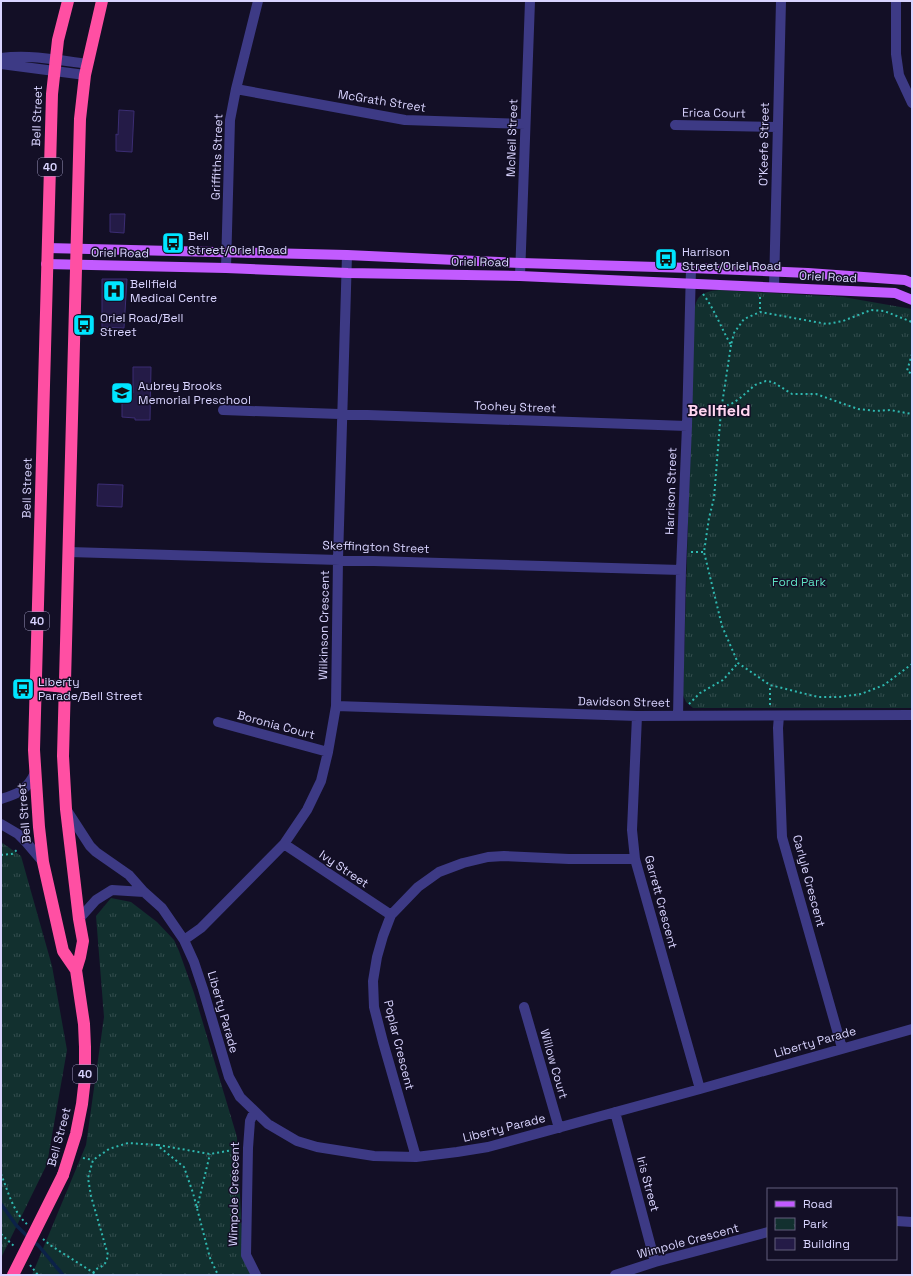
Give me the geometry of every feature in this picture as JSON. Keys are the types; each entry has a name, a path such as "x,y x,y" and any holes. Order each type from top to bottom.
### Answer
{"highway":[{"name":"Bell Street","path":"68,1 58,40 54,65 46,264 34,750 43,862 63,951 76,970"},
{"name":"Bell Street","path":"13,1275 63,1175 76,1134 85,1078 84,1024 76,970 83,941 66,809 64,756 80,119 86,70 102,1"},
{"path":"36,684 66,688"}],"main road":[{"name":"Oriel Road","path":"47,248 348,255 521,263 691,268 897,280 912,283"},
{"name":"Oriel Road","path":"46,264 226,268 348,273 520,276 895,293 912,300"}],"street":[{"name":"Griffiths Street","path":"226,268 230,120 236,89 258,1"},
{"name":"McNeil Street","path":"520,276 530,1"},
{"name":"O'Keefe Street","path":"774,287 781,1"},
{"path":"896,1 896,54 899,75 912,103"},
{"path":"1,58 13,56 86,70"},
{"path":"1,64 12,67 54,65"},
{"name":"McGrath Street","path":"236,89 405,120 525,124"},
{"name":"Erica Court","path":"675,125 777,127"},
{"name":"Wilkinson Crescent","path":"184,940 201,928 284,844 307,810 321,781 328,752 336,706 338,559 348,255"},
{"name":"Harrison Street","path":"678,711 691,268"},
{"name":"Toohey Street","path":"223,410 687,426"},
{"name":"Skeffington Street","path":"69,552 681,570"},
{"name":"Davidson Street","path":"336,706 637,716 678,711 779,716 912,715"},
{"name":"Garrett Crescent","path":"637,716 632,830 635,859 700,1090"},
{"name":"Carlyle Crescent","path":"779,716 782,837 842,1048"},
{"name":"Boronia Court","path":"218,722 328,752"},
{"path":"1,799 19,793 26,788 31,782 35,773"},
{"name":"Liberty Parade","path":"66,809 90,846 96,852 129,875 143,891 162,908 184,940 194,962 203,989 229,1077 240,1097 268,1124 282,1133 317,1147 374,1156 416,1156 488,1148 615,1112 700,1090 912,1028"},
{"path":"1,824 18,834 43,862"},
{"name":"Ivy Street","path":"284,844 391,915"},
{"name":"Poplar Crescent","path":"416,1156 374,1007 373,981 377,957 382,936 391,915 418,887 439,872 463,863 488,857 504,856 569,860 635,859"},
{"path":"79,919 96,900 112,890 144,892 143,891"},
{"name":"Willow Court","path":"524,1007 559,1128"},
{"name":"Wimpole Crescent","path":"254,1112 250,1121 248,1148 246,1255 256,1275"},
{"name":"Iris Street","path":"615,1112 655,1262"},
{"path":"897,1221 912,1222"},
{"name":"Wimpole Crescent","path":"615,1275 655,1262 767,1232"}],"path":[{"path":"702,293 712,305 722,330 731,345"},
{"path":"912,322 884,311 871,310 843,321 827,324 760,312 744,319 734,332 731,345 722,407 714,498 709,518 704,552 722,626 738,663 770,685 818,697 839,697 861,694 884,685 912,664"},
{"path":"912,354 907,371 912,374"},
{"path":"722,407 739,399 755,385 766,381 773,382 792,394 816,394 858,409 876,411 890,410 912,414"},
{"path":"678,711 687,706 700,693 723,680 738,663"},
{"path":"1,855 12,854 18,849 18,834"},
{"path":"93,1273 106,1263 108,1255 91,1196 88,1178 93,1160 109,1149 128,1143 157,1145 210,1154 248,1148"},
{"path":"157,1145 184,1167 193,1193 210,1258 218,1275"},
{"path":"197,1209 210,1154"},
{"path":"83,1158 93,1160"}],"green space":[{"name":"Ford Park","path":"719,290 843,297 912,309 912,708 693,708 686,702 683,695 694,314 696,303 700,296 704,293"},
{"path":"1,842 21,856 52,966 67,1050 47,1164 1,1258"},
{"path":"111,898 131,902 157,922 174,940 179,951 194,993 237,1137 243,1254 254,1275 32,1275 86,1145 104,1017 96,916"}],"building":[{"path":"119,110 134,111 132,152 116,151 116,134 118,135"},
{"path":"110,214 125,214 124,233 110,232"},
{"path":"102,279 127,279 124,328 102,327"},
{"path":"133,367 151,367 150,420 135,420 135,418 122,417 122,403 127,403 127,393 133,393"},
{"path":"98,484 123,485 122,507 97,506"}],"waterway":[{"path":"1,1204 16,1225 38,1245 63,1275"}],"place":[{"name":"Bell Street/Oriel Road","path":"173,243"},
{"name":"Harrison Street/Oriel Road","path":"666,259"},
{"name":"Bellfield Medical Centre","path":"114,291"},
{"name":"Oriel Road/Bell Street","path":"84,325"},
{"name":"Aubrey Brooks Memorial Preschool","path":"122,393"},
{"name":"Liberty Parade/Bell Street","path":"23,689"}],"district":[{"name":"Bellfield","path":"719,410"}]}
